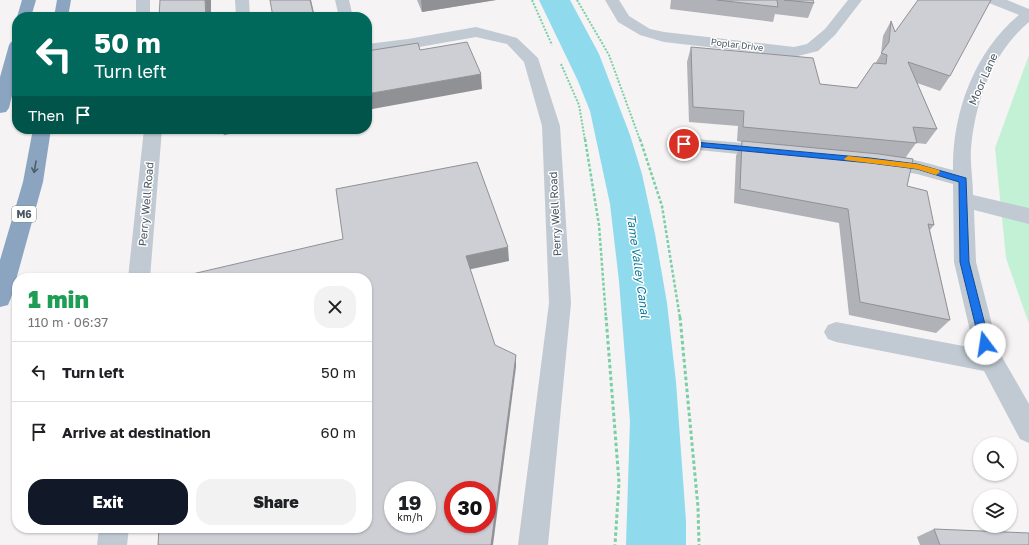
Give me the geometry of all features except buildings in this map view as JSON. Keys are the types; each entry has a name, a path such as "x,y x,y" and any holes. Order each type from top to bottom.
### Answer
{"highway":[{"path":"25,12 29,0"},
{"path":"62,12 64,0"},
{"path":"0,108 12,64"},
{"name":"M6","path":"0,298 33,182 41,134"}],"street":[{"path":"142,0 143,12"},
{"path":"242,0 243,12"},
{"path":"342,0 345,12"},
{"name":"Poplar Drive","path":"612,0 624,19 645,32 664,37 794,52 812,48 830,32 855,0"},
{"path":"994,0 1029,14"},
{"name":"Moor Lane","path":"1029,14 1011,30 991,56 970,103 962,150 965,262 985,344 992,362 1029,430"},
{"name":"Perry Well Road","path":"372,48 408,44 476,32 512,41 532,61 551,126 560,303 533,545"},
{"name":"Perry Well Road","path":"139,273 153,134"},
{"path":"684,144 785,153"},
{"path":"862,160 917,167 963,190 1029,216"},
{"path":"836,332 992,362"},
{"path":"112,545 113,533"}],"path":[{"path":"532,0 554,48"},
{"path":"577,0 608,55 627,101 662,206 682,332 698,507 698,545"},
{"path":"560,62 578,105 599,225 618,482 615,545"}],"green space":[{"path":"1029,55 1029,324 1006,258 995,148"}],"water":[{"name":"Tame Valley Canal","path":"539,0 570,0 599,54 630,135 642,174 655,234 667,303 676,382 686,521 686,545 626,545 630,421 619,281 610,204 590,111 578,81"}],"slow traffic":[{"path":"848,159 917,167 936,172"}],"route":[{"path":"684,144 870,161 917,167 963,180 965,262 985,344"}]}
